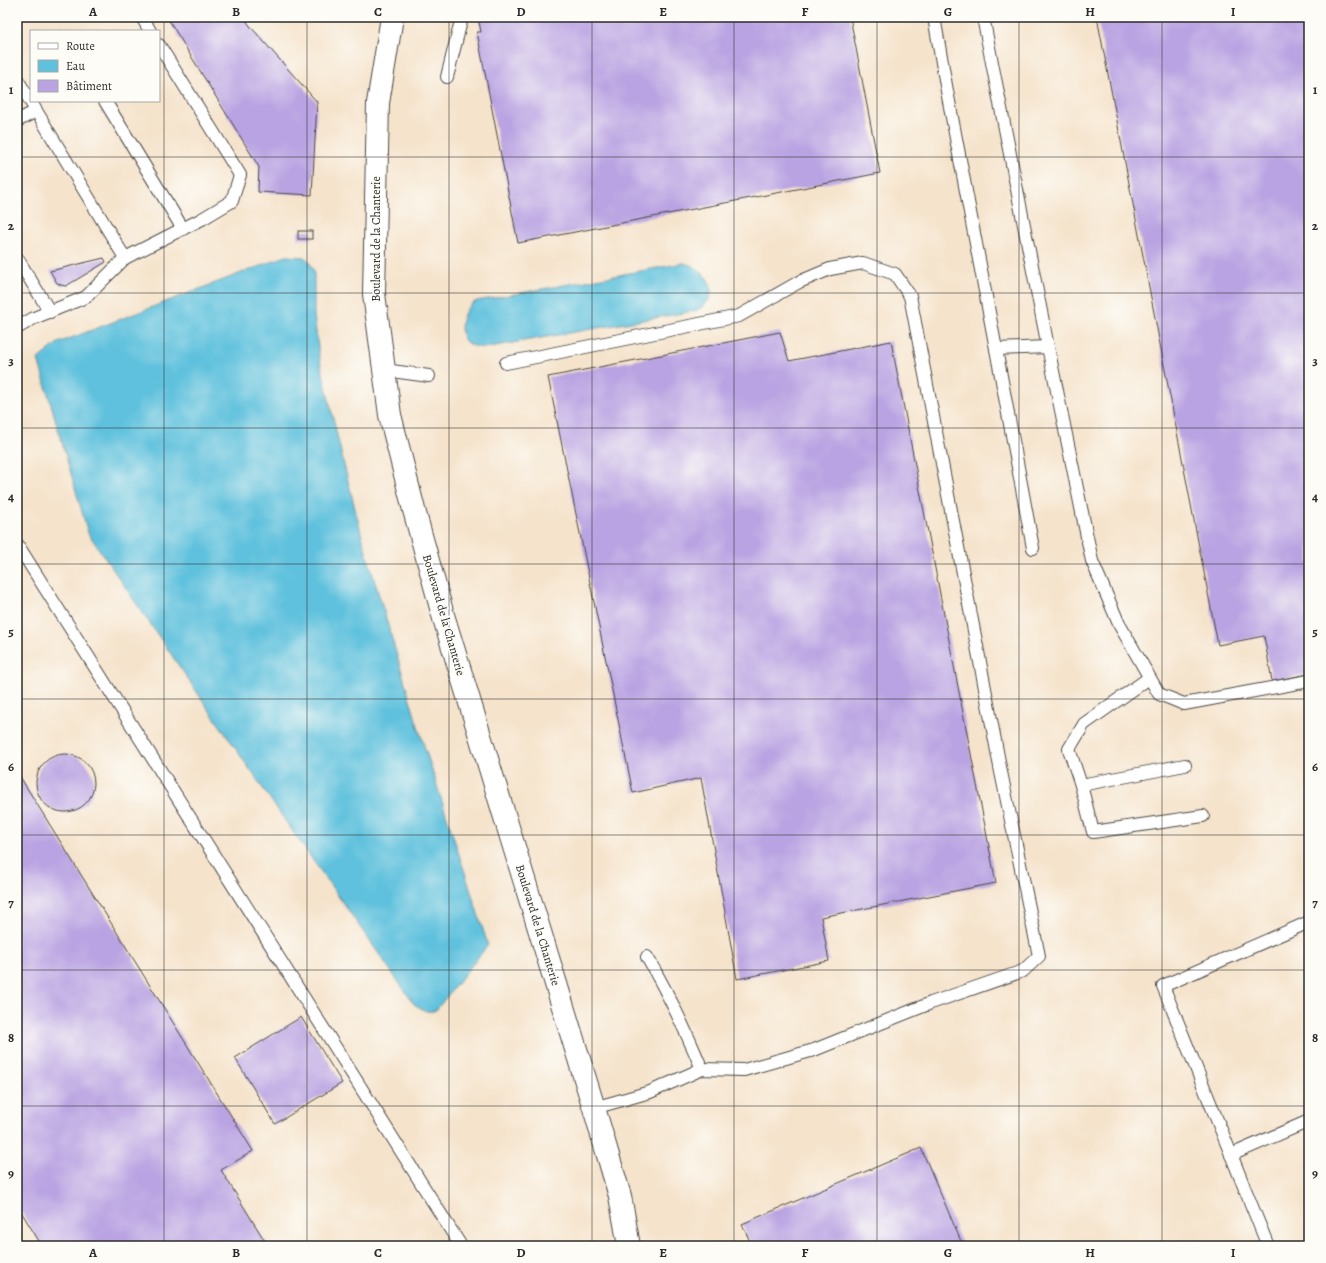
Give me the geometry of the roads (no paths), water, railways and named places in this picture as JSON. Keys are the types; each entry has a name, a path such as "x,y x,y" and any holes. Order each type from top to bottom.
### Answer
{"street":[{"name":"Boulevard de la Chanterie","path":"392,17 378,103 374,294 390,415 443,615 620,1196 629,1246"},
{"name":"Boulevard de la Chanterie","path":"620,1196 641,1246"}],"lane":[{"path":"142,17 149,30"},
{"path":"447,76 462,17"},
{"path":"934,17 1033,548"},
{"path":"983,17 1092,561 1119,624 1159,694 1184,704 1309,681"},
{"path":"17,328 34,318 86,297 125,258 202,219 232,201 240,175 160,47"},
{"path":"17,79 30,101"},
{"path":"31,102 125,258"},
{"path":"105,102 183,229"},
{"path":"17,121 36,111"},
{"path":"17,258 50,312"},
{"path":"506,363 739,316 798,282 830,269 863,263 895,274 910,296 1001,772 1039,956 1023,971 931,1003 814,1050 744,1070 702,1069 650,1092 594,1108"},
{"path":"996,349 1048,347"},
{"path":"384,370 429,376"},
{"path":"17,544 461,1246"},
{"path":"1149,678 1084,724 1069,749 1093,832 1203,816"},
{"path":"1080,785 1185,765"},
{"path":"1268,1246 1163,986 1309,922"},
{"path":"647,957 658,976 702,1069"},
{"path":"1231,1155 1309,1122"}],"water":[{"path":"286,256 304,257 309,261 314,271 314,315 319,356 365,548 417,723 488,945 436,1010 433,1011 425,1010 414,1004 277,809 88,533 38,359 58,343"},
{"path":"684,263 699,270 710,284 711,290 708,300 705,305 694,311 484,348 466,342 462,335 461,326 465,312 470,305 477,301"}]}
